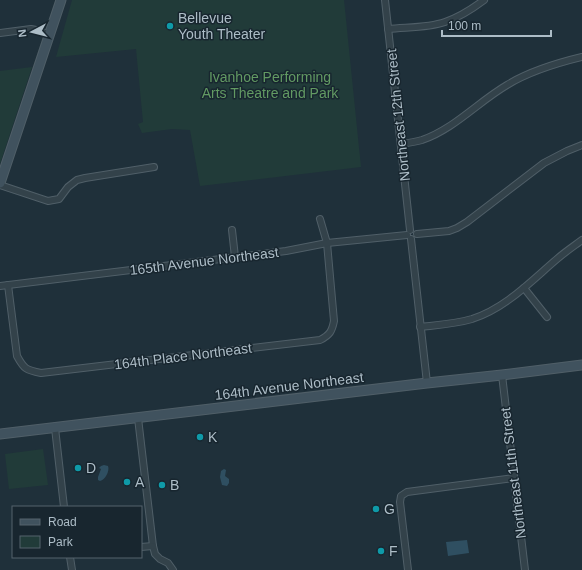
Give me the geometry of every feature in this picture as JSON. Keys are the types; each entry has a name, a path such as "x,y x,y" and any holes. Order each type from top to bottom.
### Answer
{"street":[{"path":"61,0 0,184 48,201 59,199 68,187 77,180 154,167"},
{"name":"Northeast 12th Street","path":"385,0 427,383"},
{"path":"388,29 434,25 446,22 464,14 484,0"},
{"path":"0,33 31,29 49,34"},
{"path":"401,144 421,140 450,126 507,85 525,75 582,57"},
{"path":"410,235 416,238 417,234 449,231 457,228 544,163 582,145"},
{"path":"320,218 327,243"},
{"path":"232,230 235,257"},
{"name":"165th Avenue Northeast","path":"0,286 286,251 327,243 410,235"},
{"path":"420,327 458,322 473,318 492,310 524,288 558,258 582,240"},
{"name":"164th Place Northeast","path":"8,284 16,356 23,366 30,371 41,373 320,340 327,336 332,330 334,321 327,243"},
{"path":"524,288 547,317"},
{"name":"164th Avenue Northeast","path":"0,434 582,365"},
{"name":"Northeast 11th Street","path":"502,375 525,570"},
{"path":"138,418 153,546 155,554 160,559 168,563 173,570"},
{"path":"55,428 64,506"},
{"path":"408,570 400,502 401,496 407,492 514,478"},
{"path":"142,547 153,546"},
{"path":"70,558 72,570"}],"green space":[{"name":"Ivanhoe Performing Arts Theatre and Park","path":"72,0 344,0 361,167 200,186 190,130 172,129 142,133 138,124 143,122 136,49 56,57"},
{"path":"32,67 0,164 0,71"},
{"path":"43,449 48,485 9,489 5,454"}],"water":[{"path":"104,465 108,466 108,473 100,481 98,480 98,477 101,469 99,468"},
{"path":"224,469 226,470 225,476 229,479 227,486 222,485 220,477 221,471"},
{"path":"467,540 469,553 448,556 446,542"}],"place":[{"name":"Bellevue Youth Theater","path":"170,26"},
{"name":"K","path":"200,437"},
{"name":"D","path":"78,468"},
{"name":"A","path":"127,482"},
{"name":"B","path":"162,485"},
{"name":"G","path":"376,509"},
{"name":"F","path":"381,551"}]}
